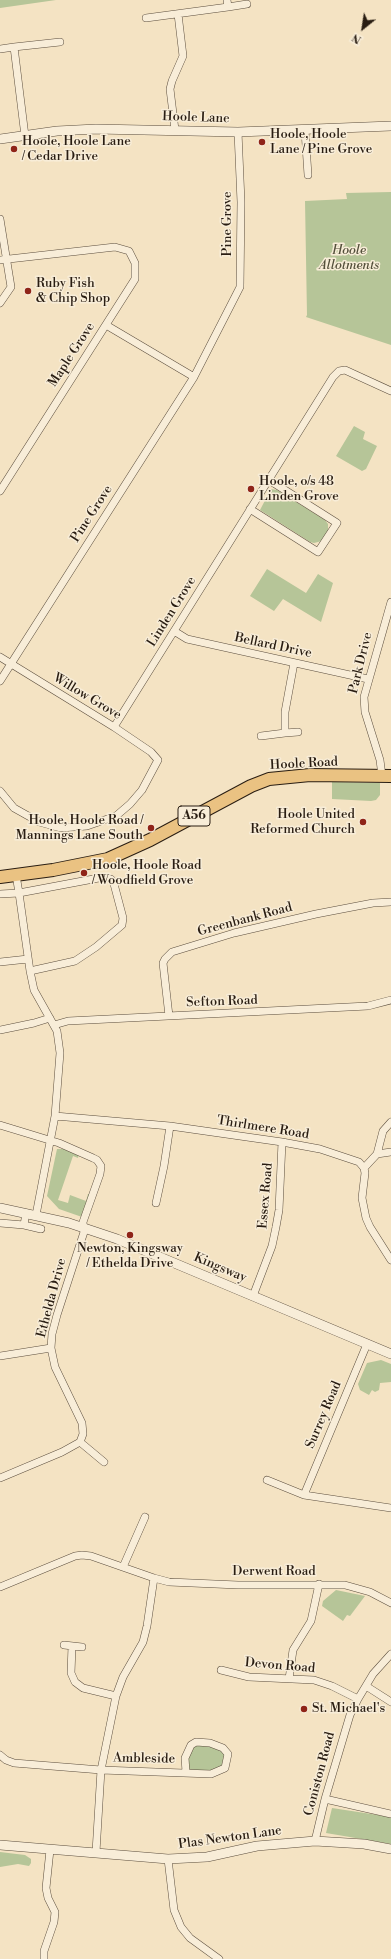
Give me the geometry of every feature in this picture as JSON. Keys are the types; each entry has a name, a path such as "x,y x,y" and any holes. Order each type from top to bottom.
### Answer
{"highway":[{"name":"Hoole Road","path":"0,876 16,876 87,864 115,856 150,840 250,786 269,778 310,775 387,776"}],"street":[{"path":"146,18 178,14 228,3 247,4"},
{"path":"175,130 170,89 183,56 178,14"},
{"path":"0,49 60,42"},
{"path":"14,47 25,136"},
{"name":"Hoole Lane","path":"0,139 57,131 96,129 238,132 305,131 391,126"},
{"path":"305,131 308,175"},
{"name":"Pine Grove","path":"0,681 194,377 240,287 241,202 238,132"},
{"path":"0,219 4,259 11,287 0,303"},
{"name":"Maple Grove","path":"0,491 135,279 135,263 129,251 115,247 4,259"},
{"path":"106,325 194,377"},
{"name":"Linden Grove","path":"114,727 333,377 339,371 348,371 391,391"},
{"path":"250,509 318,552 322,546 337,523 269,480"},
{"name":"Park Drive","path":"387,776 380,760 364,707 364,693 391,602"},
{"name":"Bellard Drive","path":"174,631 187,639 368,679"},
{"name":"Willow Grove","path":"0,657 114,727 151,752 158,760 142,790 130,804 116,816 87,826 61,828 39,822 14,808 0,791"},
{"path":"284,733 285,712 294,663"},
{"path":"261,736 298,732"},
{"path":"16,876 34,990 54,1025 59,1037 60,1053 55,1116 36,1215"},
{"path":"0,894 19,893 104,878 111,879 114,884 124,918 122,925 96,947 75,962 30,971"},
{"name":"Greenbank Road","path":"169,1016 163,963 172,952 234,933 373,903 391,902"},
{"path":"0,962 28,959"},
{"name":"Sefton Road","path":"54,1025 68,1021 368,1006 391,1000"},
{"path":"0,1030 50,1018"},
{"name":"Thirlmere Road","path":"55,1116 170,1126 282,1142 320,1149 350,1158 359,1162 364,1168"},
{"path":"391,1122 383,1131 377,1154 364,1168 362,1198 366,1218 370,1227 391,1260"},
{"path":"0,1125 51,1140"},
{"path":"156,1203 164,1166 170,1126"},
{"name":"Ethelda Drive","path":"51,1140 93,1158 100,1164 100,1174 83,1222 84,1232 54,1328 51,1348 55,1367 82,1423 83,1434 80,1442"},
{"name":"Essex Road","path":"253,1296 272,1246 276,1227 279,1210 282,1142"},
{"path":"377,1154 391,1152"},
{"name":"Kingsway","path":"0,1208 26,1212 83,1227 130,1244 367,1344 390,1352"},
{"path":"24,1225 26,1212"},
{"path":"0,1223 24,1225 41,1229"},
{"name":"Surrey Road","path":"304,1495 367,1344"},
{"path":"0,1356 51,1348"},
{"path":"0,1478 62,1452 80,1442 104,1462"},
{"path":"267,1480 304,1495 391,1508"},
{"path":"123,1567 145,1517"},
{"name":"Derwent Road","path":"0,1587 74,1556 91,1556 154,1578 170,1582 295,1586 319,1584 345,1585 370,1592 391,1603"},
{"path":"96,1852 101,1770 116,1696 123,1677 143,1642 147,1626 154,1578"},
{"path":"289,1679 293,1650 310,1621 319,1584"},
{"path":"82,1647 68,1646 71,1673 75,1682 83,1688 116,1696"},
{"name":"Coniston Road","path":"315,1841 344,1731 358,1699 373,1674 391,1654"},
{"name":"Devon Road","path":"221,1670 249,1677 308,1679 324,1682 358,1699"},
{"path":"366,1686 391,1702"},
{"name":"Ambleside","path":"0,1755 6,1760 14,1763 101,1770 212,1774 226,1768 228,1754 223,1748 210,1743 196,1742 191,1745 185,1758 186,1772"},
{"path":"325,1799 391,1814"},
{"name":"Plas Newton Lane","path":"0,1845 168,1859 207,1857 257,1846 315,1841 364,1844 391,1849"},
{"path":"44,1959 44,1951 54,1922 55,1912 48,1898 46,1888 50,1850"},
{"path":"168,1859 174,1910 181,1927 190,1938 219,1959"}],"green space":[{"path":"0,0 56,0 0,8"},
{"name":"Hoole Allotments","path":"391,192 391,345 306,317 305,201 347,199 346,193"},
{"path":"354,426 365,432 363,439 377,446 366,469 362,471 336,456"},
{"path":"271,489 277,490 325,520 328,524 328,531 322,541 314,543 310,542 260,510"},
{"path":"267,569 306,593 318,574 333,583 321,622 283,599 274,611 250,596"},
{"path":"332,782 380,783 380,795 376,800 371,801 332,799"},
{"path":"57,1149 66,1149 79,1154 78,1158 73,1156 58,1200 68,1203 70,1195 86,1201 88,1194 91,1194 82,1217 59,1209 47,1196"},
{"path":"381,1360 391,1364 391,1382 380,1383 379,1390 375,1392 372,1390 369,1395 360,1390 358,1384 367,1363"},
{"path":"336,1590 365,1596 350,1616 347,1615 343,1621 322,1606 323,1601"},
{"path":"210,1743 228,1754 219,1772 186,1772 188,1750 191,1745"},
{"path":"332,1808 391,1817 391,1844 326,1833"},
{"path":"0,1852 25,1855 31,1859 31,1863 29,1866 18,1864 0,1867"}],"place":[{"name":"Hoole, Hoole Lane / Pine Grove","path":"262,142"},
{"name":"Hoole, Hoole Lane / Cedar Drive","path":"14,149"},
{"name":"Ruby Fish & Chip Shop","path":"28,291"},
{"name":"Hoole, o/s 48 Linden Grove","path":"251,489"},
{"name":"Hoole United Reformed Church","path":"363,822"},
{"name":"Hoole, Hoole Road / Mannings Lane South","path":"151,828"},
{"name":"Hoole, Hoole Road / Woodfield Grove","path":"84,873"},
{"name":"Newton, Kingsway / Ethelda Drive","path":"130,1235"},
{"name":"St. Michael's","path":"304,1709"}]}
